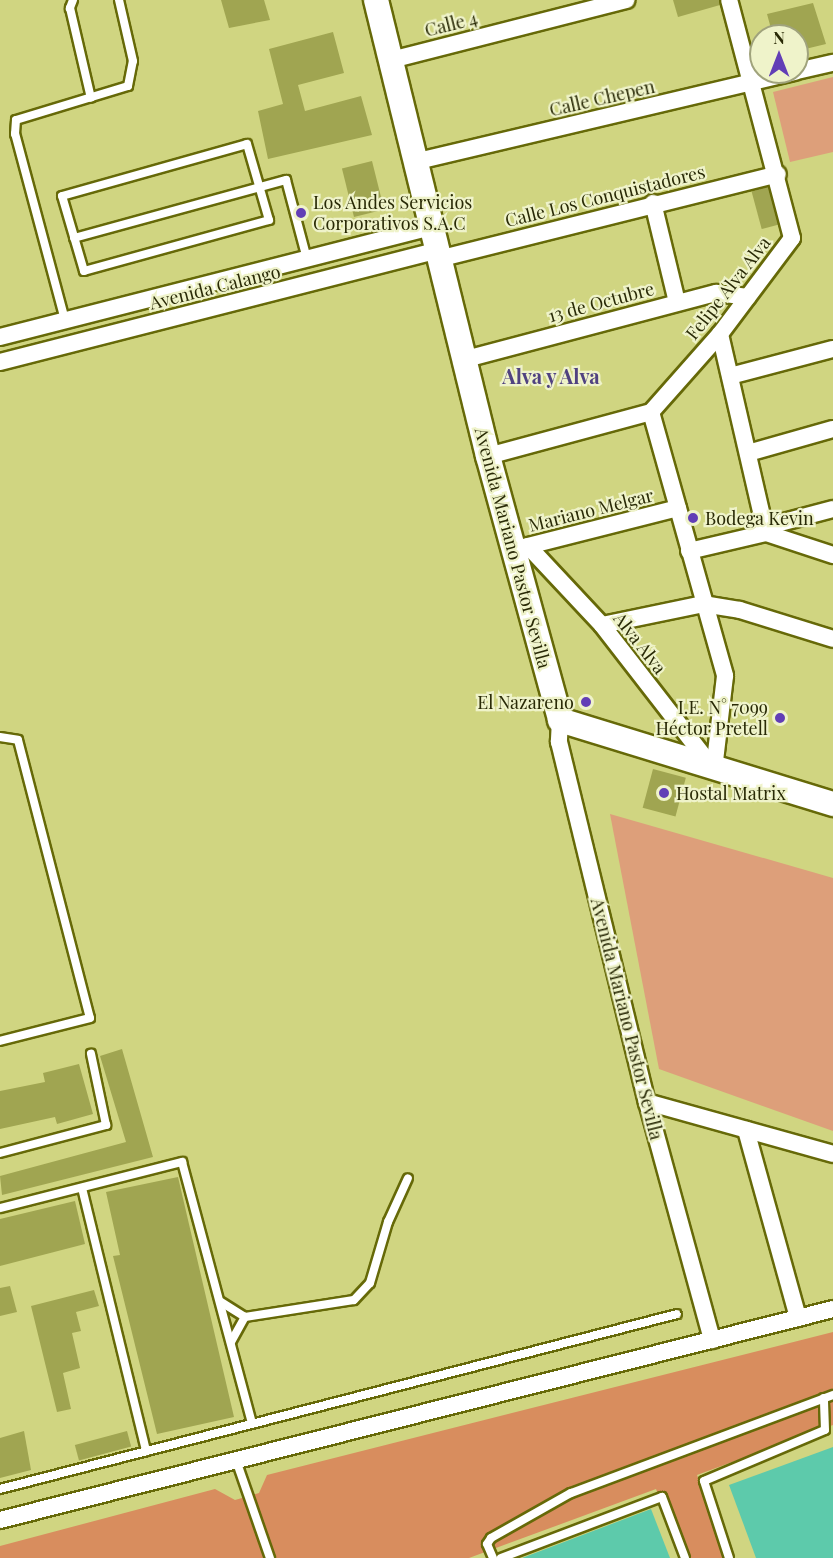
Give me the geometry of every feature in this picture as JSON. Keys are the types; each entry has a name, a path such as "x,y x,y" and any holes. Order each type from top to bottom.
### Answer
{"street":[{"name":"Avenida Mariano Pastor Sevilla","path":"376,0 435,226 488,456 521,548 560,720 559,742 647,1102 712,1340"},
{"name":"Calle 4","path":"391,60 626,0"},
{"name":"Felipe Alva Alva","path":"729,0 749,68"},
{"name":"Calle Chepen","path":"809,69 833,63"},
{"name":"Calle Chepen","path":"418,161 749,83"},
{"name":"Felipe Alva Alva","path":"651,412 720,334 792,238 778,174 754,84"},
{"name":"Calle Los Conquistadores","path":"441,254 778,174"},
{"path":"653,203 677,302"},
{"name":"Avenida Calango","path":"0,337 435,226"},
{"name":"Avenida Calango","path":"0,362 441,254"},
{"name":"13 de Octubre","path":"466,359 716,293 748,297"},
{"path":"720,334 766,530"},
{"path":"730,376 833,349"},
{"path":"488,456 651,412 725,676 714,770"},
{"path":"748,453 833,429"},
{"name":"Mariano Melgar","path":"521,548 678,508"},
{"path":"689,551 833,509"},
{"path":"766,530 833,555"},
{"name":"Alva Alva","path":"521,548 602,626 714,770"},
{"path":"602,626 703,604 740,610 833,639"},
{"path":"560,720 714,770 833,804"},
{"path":"647,1102 832,1156"},
{"path":"746,1130 798,1318"},
{"path":"0,1520 833,1309"}],"lane":[{"path":"73,0 70,8 91,98"},
{"path":"65,320 15,134 16,120 128,86 133,77 119,0"},
{"path":"247,144 259,187 269,220 84,271 62,196 247,144"},
{"path":"74,237 285,180 307,258"},
{"path":"0,737 18,740 90,1018 0,1041"},
{"path":"0,1153 106,1125 91,1054"},
{"path":"0,1208 176,1162 187,1170 252,1424"},
{"path":"221,1302 245,1317 354,1300 370,1283 388,1222 408,1178"},
{"path":"82,1188 146,1451"},
{"path":"0,1489 677,1314"},
{"path":"231,1342 245,1317"},
{"path":"493,1558 488,1544 491,1538 571,1493 829,1396 825,1430 704,1481 729,1558"},
{"path":"236,1460 270,1558"},
{"path":"501,1558 662,1497 685,1558"}],"shaded area":[{"path":"833,77 833,152 790,162 773,92"},
{"path":"610,814 833,878 833,1131 659,1069"},
{"path":"833,1332 833,1425 697,1475 728,1558 682,1558 656,1489 469,1558 0,1558 0,1546 215,1489 235,1500 259,1493 267,1475"}],"water":[{"path":"833,1447 833,1558 756,1558 729,1485"},
{"path":"651,1509 670,1558 522,1558"}],"building":[{"path":"221,0 264,0 270,20 229,28"},
{"path":"673,0 719,0 720,5 678,17"},
{"path":"813,3 826,44 809,48 809,24 770,24 767,14"},
{"path":"333,32 344,73 298,85 305,111 361,96 372,135 268,159 258,111 283,104 269,49"},
{"path":"372,161 384,210 354,217 342,168"},
{"path":"768,187 778,225 762,229 752,191"},
{"name":"Hostal Matrix","path":"653,769 686,778 675,816 643,808"},
{"path":"122,1049 153,1157 2,1195 0,1176 126,1142 100,1056"},
{"path":"79,1064 93,1114 57,1124 55,1117 0,1129 0,1091 45,1082 43,1073"},
{"path":"178,1177 234,1417 157,1434 113,1256 120,1255 106,1192"},
{"path":"75,1201 85,1244 0,1266 0,1219"},
{"path":"10,1286 17,1312 0,1316 0,1288"},
{"path":"94,1290 99,1306 76,1312 81,1331 72,1333 80,1368 63,1373 71,1409 57,1412 31,1306"},
{"path":"24,1431 31,1470 0,1478 0,1438"},
{"path":"127,1431 131,1446 79,1460 75,1445"}],"place":[{"name":"Los Andes Servicios Corporativos S.A.C","path":"301,213"},
{"name":"Bodega Kevin","path":"693,518"},
{"name":"El Nazareno","path":"586,702"},
{"name":"I.E. N° 7099 Héctor Pretell","path":"780,718"},
{"name":"Hostal Matrix","path":"664,793"}],"district":[{"name":"Alva y Alva","path":"551,375"}]}
